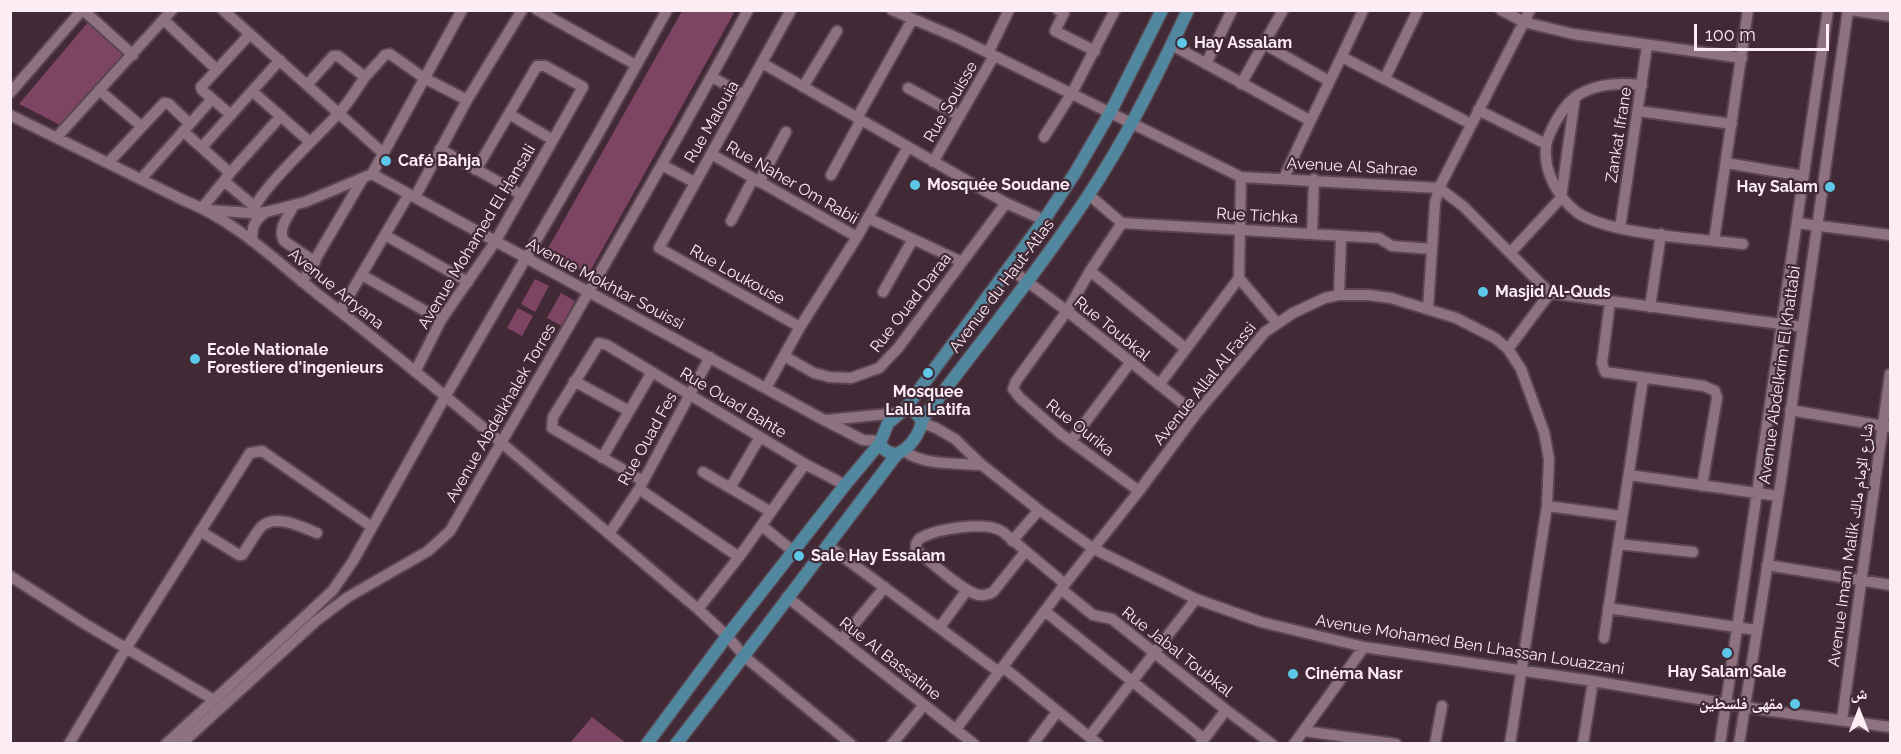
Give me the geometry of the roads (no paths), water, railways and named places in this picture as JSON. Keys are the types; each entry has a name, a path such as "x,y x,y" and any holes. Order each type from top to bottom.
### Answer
{"main road":[{"name":"Avenue du Haut-Atlas","path":"880,442 885,429 901,412 1044,220 1111,111 1161,10"},
{"name":"Avenue du Haut-Atlas","path":"900,453 914,439 922,421 1028,282 1089,195 1132,123 1188,10"},
{"path":"901,412 913,410 922,421"},
{"path":"647,744 728,636 880,442 883,449 890,453 900,453"},
{"path":"676,744 745,657 827,544 900,453"}],"street":[{"path":"10,93 82,10 133,55"},
{"path":"57,137 172,10"},
{"path":"223,10 383,153"},
{"path":"302,282 383,153 462,10"},
{"path":"340,311 522,10"},
{"path":"537,10 636,65"},
{"path":"166,744 333,590 353,561 667,10"},
{"name":"Avenue Abdelkhalek Torres","path":"181,744 334,607 439,543 450,531 588,290 626,231 748,10"},
{"name":"Rue Malouia","path":"659,248 791,10"},
{"name":"Avenue Al Sahrae","path":"892,10 1111,111 1241,177 1438,188 1463,206 1550,293"},
{"name":"Rue Souisse","path":"933,162 960,116 991,54 1009,10"},
{"path":"1058,10 1064,13 1054,32 1095,51"},
{"path":"1044,137 1095,51 1115,10"},
{"path":"1206,64 1232,10"},
{"path":"1241,84 1282,10"},
{"path":"1284,178 1309,120 1342,57 1363,10"},
{"path":"1385,78 1418,10"},
{"path":"1501,10 1524,22 1573,34 1742,58"},
{"path":"1428,309 1438,188 1530,10"},
{"path":"1714,241 1748,10"},
{"name":"Avenue Abdelkrim El Khattabi","path":"1720,744 1828,10"},
{"path":"1850,10 1890,16"},
{"name":"Avenue Abdelkrim El Khattabi","path":"1739,744 1850,10"},
{"path":"164,20 216,69"},
{"path":"831,175 912,20"},
{"path":"803,87 837,31"},
{"path":"231,115 201,87 250,34"},
{"path":"1264,44 1329,81"},
{"path":"1172,45 1309,120"},
{"name":"Zankat Ifrane","path":"1620,228 1647,46"},
{"path":"253,209 310,142 339,113 365,77 385,55 388,54 424,78 467,100"},
{"path":"308,85 333,56 338,56 365,77"},
{"path":"1342,57 1471,124"},
{"path":"202,147 280,60"},
{"path":"762,63 1006,203 1044,220"},
{"name":"Avenue Mohamed El Hansali","path":"415,372 441,320 495,242 583,87 539,65 535,68 509,114"},
{"path":"712,77 744,95"},
{"path":"1642,85 1604,85 1590,89 1575,97 1561,113 1546,144 1550,175 1562,198 1585,217 1620,228 1743,244"},
{"path":"908,88 960,116"},
{"path":"99,90 141,126"},
{"path":"252,91 310,142"},
{"path":"1510,253 1562,198 1575,97"},
{"path":"141,179 212,99"},
{"path":"108,162 164,103 169,104 253,209"},
{"path":"1478,110 1546,144"},
{"path":"1638,111 1732,124"},
{"path":"476,170 509,114 553,140"},
{"name":"Avenue Arryana","path":"10,115 205,209 252,241 415,372 609,534 728,636 745,657 851,744"},
{"path":"205,209 227,177 281,116"},
{"path":"731,221 786,132"},
{"path":"766,388 908,147"},
{"path":"440,149 522,195"},
{"name":"Rue Naher Om Rabii","path":"711,154 857,237"},
{"path":"1726,163 1803,176"},
{"path":"662,165 694,182"},
{"path":"205,209 253,209 266,212 294,205 367,176"},
{"name":"Avenue Mokhtar Souissi","path":"367,176 412,195 824,420 863,440 880,442"},
{"path":"1159,385 1239,278 1241,177"},
{"path":"1312,234 1314,180"},
{"path":"1067,311 1122,223 1089,195"},
{"name":"Rue Ouad Daraa","path":"784,356 814,373 841,379 851,378 879,368 898,348 1006,203"},
{"path":"294,205 281,230 282,239 315,262"},
{"path":"252,241 253,224 266,212"},
{"path":"868,218 962,262"},
{"name":"Rue Tichka","path":"1122,223 1379,238 1392,246 1432,249"},
{"path":"1797,223 1890,235"},
{"path":"1650,307 1661,234"},
{"path":"385,235 468,282"},
{"path":"1339,295 1341,237"},
{"path":"883,292 913,239"},
{"name":"Rue Loukouse","path":"659,248 800,327"},
{"name":"Rue Toubkal","path":"1009,268 1196,414"},
{"path":"1090,271 1185,348"},
{"path":"362,275 441,320"},
{"path":"1239,278 1277,323"},
{"path":"1508,349 1550,293 1803,327"},
{"name":"Avenue Allal Al Fassi","path":"956,729 1196,414 1265,332 1317,301 1339,295 1378,296 1456,318 1472,325 1508,349 1521,369 1547,446 1549,471 1547,506 1510,744"},
{"path":"1610,302 1603,370 1613,375 1714,389 1717,398 1702,486"},
{"name":"Rue Ourika","path":"1067,311 1016,381 1014,389 1016,394 1071,441 1139,491"},
{"name":"Rue Ouad Bahte","path":"574,381 596,346 599,343 607,345 805,464 845,485"},
{"name":"Rue Ouad Fes","path":"609,534 641,485 710,357"},
{"path":"1071,441 1130,363"},
{"path":"602,458 652,372"},
{"name":"Avenue Imam Malik شارع الإمام مالك","path":"1842,720 1861,579 1886,427 1890,374"},
{"path":"1604,638 1643,379"},
{"path":"629,411 574,381 553,417 551,425 554,430 602,458 740,557"},
{"path":"1790,410 1886,427"},
{"path":"824,420 901,412"},
{"name":"Avenue Mohamed Ben Lhassan Louazzani","path":"922,421 955,439 982,465 1039,510 1094,549 1196,599 1261,622 1364,647 1890,727"},
{"path":"730,488 760,437"},
{"path":"69,744 250,453 262,451 372,527"},
{"path":"900,453 926,460 982,465"},
{"path":"698,609 740,557 805,464"},
{"path":"703,472 771,512"},
{"path":"1629,475 1778,496"},
{"path":"1547,506 1622,516"},
{"path":"1012,541 1039,510"},
{"path":"200,531 238,555 242,555 261,527 267,524 291,522 316,533"},
{"path":"762,526 794,552"},
{"name":"Rue Jabal Toubkal","path":"967,590 916,550 919,539 938,531 987,527 999,529 1093,615 1112,619 1272,744"},
{"path":"827,544 1093,740 1133,681 1196,599"},
{"path":"1618,544 1693,552"},
{"path":"940,627 967,590 980,595 990,594 1025,552"},
{"path":"1767,565 1890,585"},
{"path":"10,576 85,624 214,700"},
{"path":"841,640 885,587"},
{"name":"Rue Al Bassatine","path":"787,597 974,744"},
{"path":"1608,608 1756,630"},
{"path":"1046,612 1133,681 1202,741 1226,710"},
{"path":"1294,744 1364,647"},
{"path":"1583,744 1593,681"},
{"path":"892,744 924,705"},
{"path":"1435,744 1442,706"},
{"path":"1033,744 1056,712"},
{"path":"1304,731 1396,744"}],"place":[{"name":"Hay Assalam","path":"1182,43"},
{"name":"Café Bahja","path":"386,161"},
{"name":"Mosquée Soudane","path":"915,185"},
{"name":"Hay Salam","path":"1830,187"},
{"name":"Masjid Al-Quds","path":"1483,292"},
{"name":"Ecole Nationale Forestiere d'ingenieurs","path":"195,359"},
{"name":"Mosquee Lalla Latifa","path":"928,373"},
{"name":"Sale Hay Essalam","path":"799,556"},
{"name":"Hay Salam Sale","path":"1727,653"},
{"name":"Cinéma Nasr","path":"1293,674"},
{"name":"مقهى فلسطين","path":"1795,704"}]}
